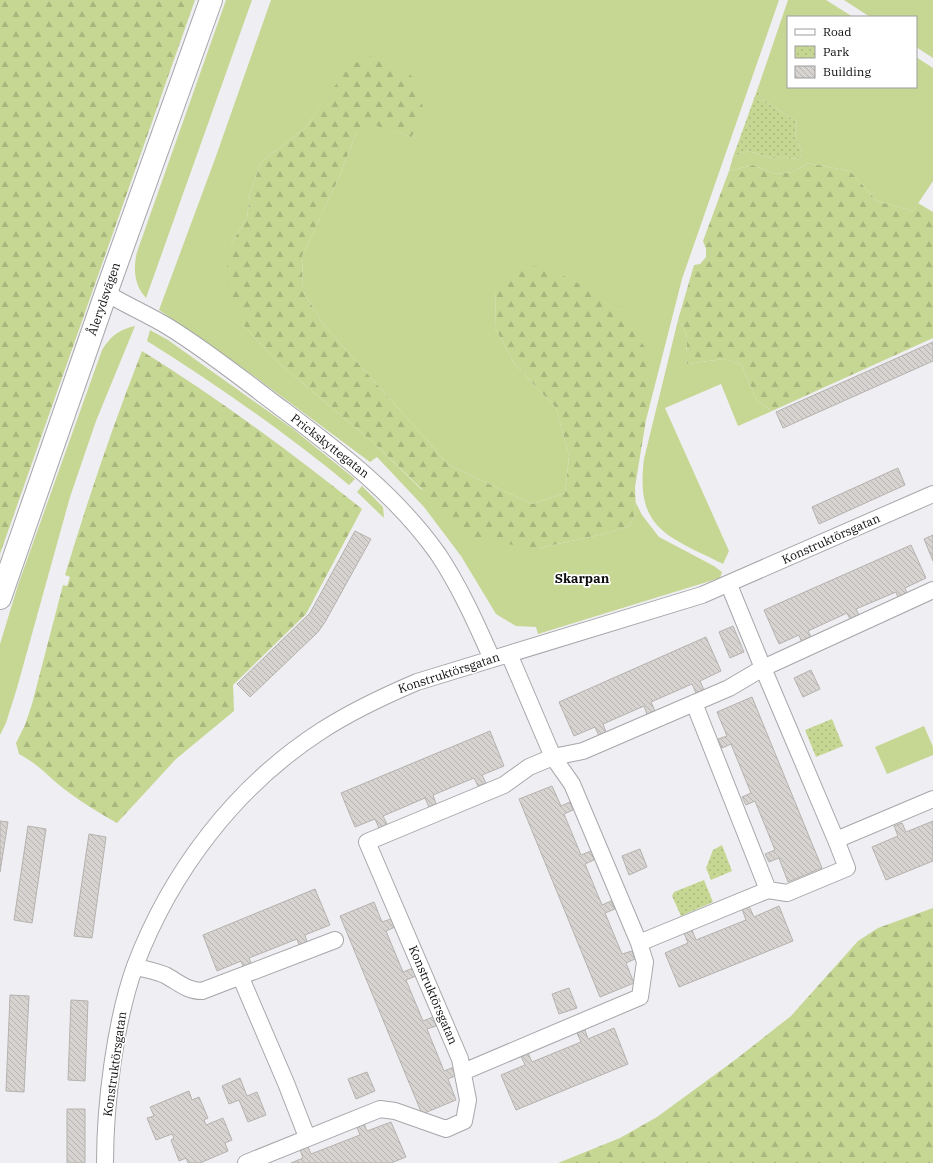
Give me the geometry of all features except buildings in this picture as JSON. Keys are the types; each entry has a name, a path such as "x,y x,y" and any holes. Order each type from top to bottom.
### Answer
{"main road":[{"name":"Ålerydsvägen","path":"0,598 106,293 211,0"}],"street":[{"name":"Prickskyttegatan","path":"106,293 168,327 204,352 335,448 368,476 401,508 438,554 469,607 492,659"},
{"name":"Konstruktörsgatan","path":"105,1163 108,1108 114,1062 122,1012 135,967 161,907 183,870 216,825 271,769 320,732 381,697 417,682 702,595 729,585 933,494"},
{"path":"639,943 768,890 787,893 847,868 729,585"},
{"name":"Konstruktörsgatan","path":"246,1163 307,1137 380,1109 395,1111 446,1129 464,1121 468,1100 460,1059 367,842 504,785 529,767 553,757 583,751 729,688 763,668 933,590"},
{"name":"Konstruktörsgatan","path":"463,1072 640,997 645,962 639,943 572,784 553,757 509,654"},
{"path":"694,703 768,890"},
{"path":"836,840 933,799"},
{"path":"135,967 150,970 166,976 194,991 202,991 241,978 335,940"},
{"path":"241,978 286,1083 307,1137"}],"green space":[{"path":"0,0 195,0 0,554"},
{"path":"226,0 252,0 146,298 137,282 135,265 137,252"},
{"path":"271,0 779,0 682,279 646,420 646,349 496,290 495,328 514,363 556,408 569,456 565,493 532,504 449,465 323,324 303,291 302,256 337,182 356,134 376,125 411,137 350,66 304,129 261,162 250,193 247,218 231,244 243,325 280,364 375,444 421,489 539,548 599,535 630,526 636,511 635,501 642,515 659,537 714,566 722,572 720,578 538,634 536,627 516,626 496,614 461,556 424,507 377,457 370,462 254,376 159,310 215,159"},
{"path":"788,0 826,0 851,16 787,16 787,88 917,88 917,58 933,68 933,181 913,211 877,201 850,171 808,163 793,172 775,174 753,165 729,171 733,157 745,152 753,152 766,157 785,157 794,159 800,157 802,153 795,135 797,122 762,99 759,93 759,85"},
{"path":"844,0 933,0 933,58 917,48 917,16 868,16"},
{"path":"379,53 417,80 425,118 411,137 377,126 356,134 337,182 302,256 303,291 323,324 449,465 532,504 565,493 569,456 556,408 514,363 495,328 496,290 518,268 543,266 615,301 646,349 646,420 635,487 636,511 630,526 599,535 539,548 475,540 375,444 280,364 243,325 225,279 231,244 247,218 250,193 261,162 304,129 350,65"},
{"path":"759,85 759,93 762,99 797,122 795,135 802,153 800,157 794,159 785,157 774,158 766,157 753,152 745,152 733,157"},
{"path":"808,163 850,171 877,201 913,211 918,203 933,212 933,338 772,411 757,400 741,364 723,359 687,364 686,335 684,328 678,320 694,265 700,264 706,257 706,249 703,241 729,171 753,165 775,174 793,172"},
{"path":"678,320 684,328 686,335 687,364 723,359 741,364 757,400 772,411 738,426 721,384 665,408 729,551 723,564 671,537 660,528 651,516 645,501 643,483 644,459"},
{"path":"135,326 96,421 70,497 17,688 6,723 0,735 0,644 18,585 102,350 116,334 124,329"},
{"path":"150,330 168,340 293,429 355,479 349,485 300,446 250,410 147,341"},
{"path":"142,351 199,388 254,427 362,509 306,614 233,685 234,711 176,759 117,823 72,795 35,764 19,754 16,743 25,725 32,704 63,585 67,586 70,577 65,575 83,518 111,434"},
{"path":"362,486 383,507 384,518 357,492"},
{"path":"832,719 843,746 816,757 805,730"},
{"path":"924,726 933,747 933,755 887,774 875,747"},
{"path":"722,845 732,871 711,880 706,868 713,850"},
{"path":"704,880 713,902 681,916 672,896 674,892"},
{"path":"933,908 933,1163 558,1163 620,1138 657,1117 735,1060 791,1016 858,941 878,928"}],"district":[{"name":"Skarpan","path":"582,578"}]}
